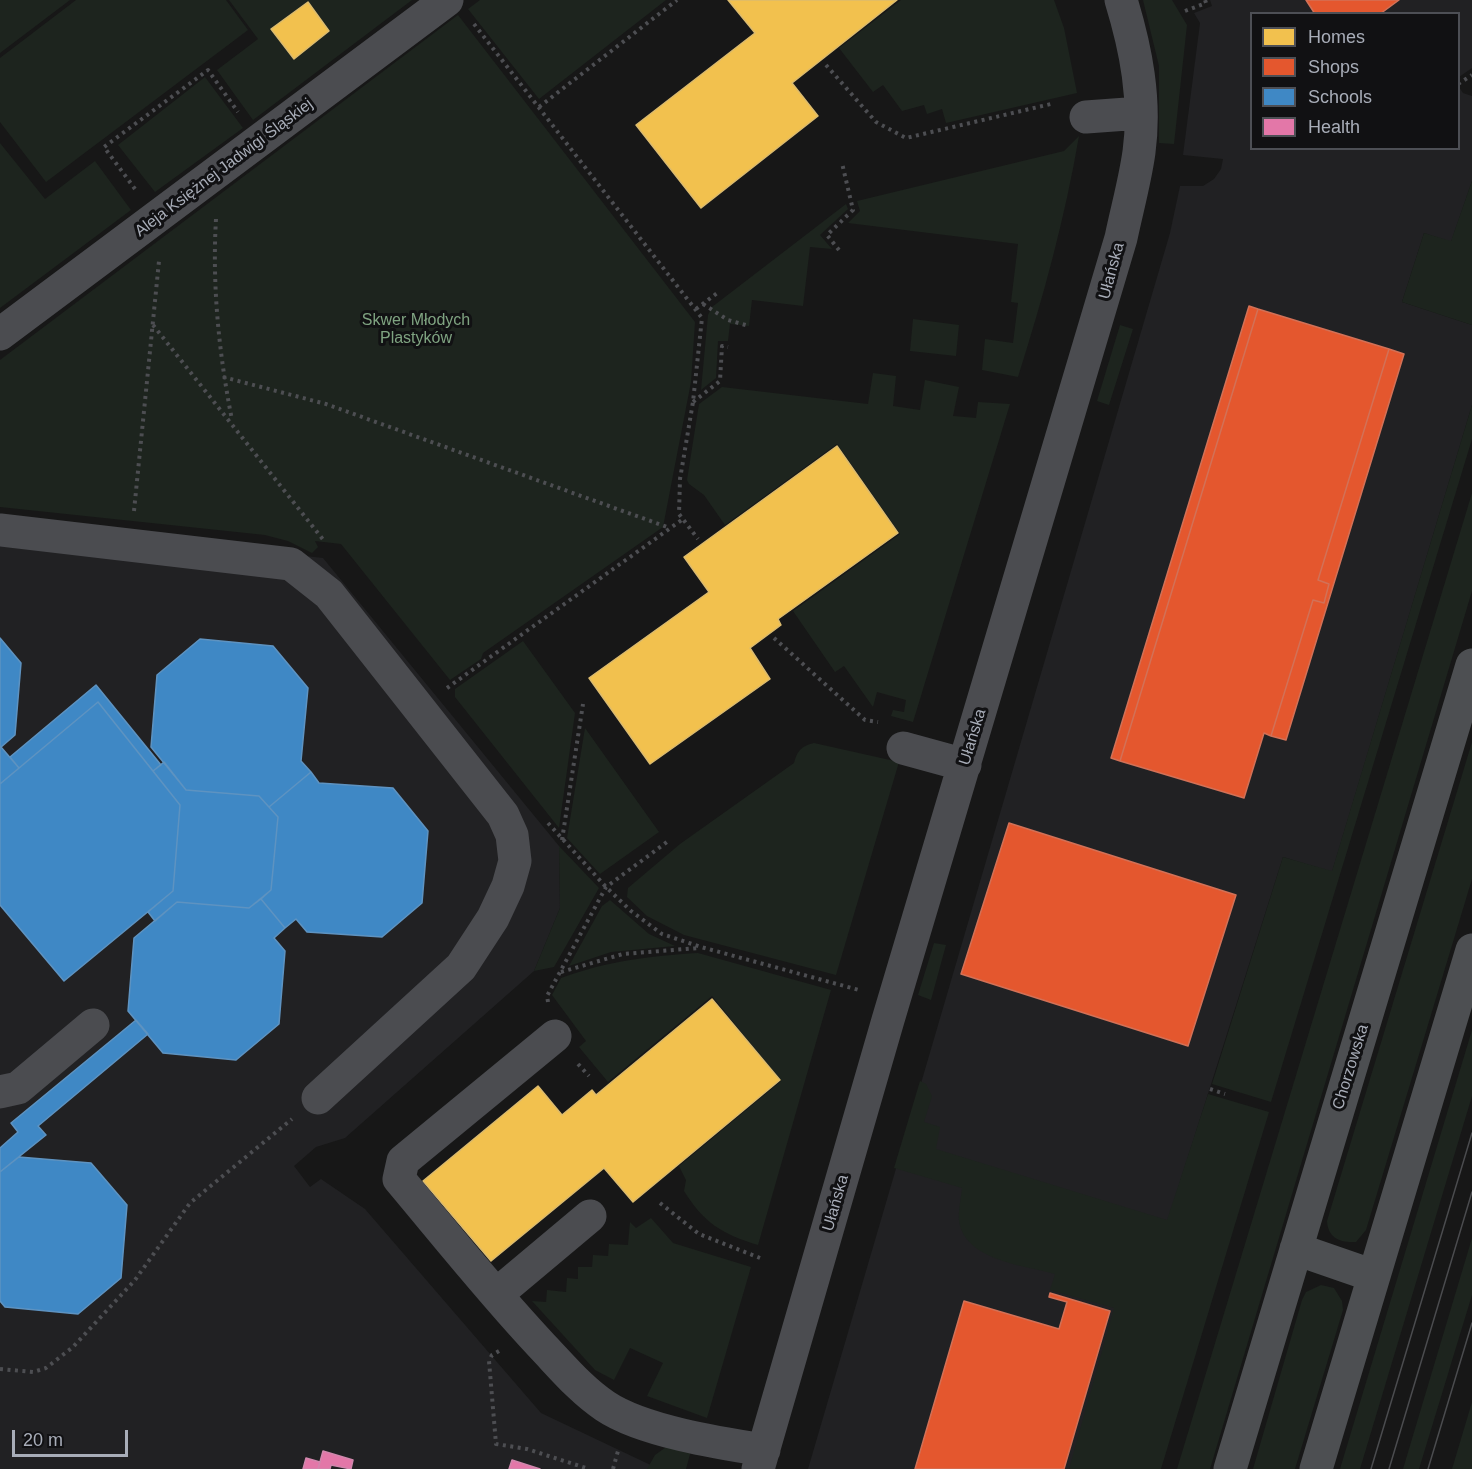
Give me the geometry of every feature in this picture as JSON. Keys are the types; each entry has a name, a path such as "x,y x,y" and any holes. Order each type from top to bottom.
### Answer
{"main road":[{"name":"Chorzowska","path":"1230,1469 1472,665"},
{"path":"1316,1469 1472,950"},
{"path":"1296,1249 1374,1276"}],"street":[{"name":"Ułańska","path":"761,1460 1111,278 1131,196 1139,149 1141,113 1133,39 1121,0"},
{"name":"Aleja Księżnej Jadwigi Śląskiej","path":"0,334 260,142 458,9"},
{"path":"1086,117 1141,113"},
{"path":"0,530 291,564 328,594 503,815 512,835 515,861 508,886 493,918 461,967 318,1098"},
{"path":"895,736 965,765"},
{"path":"0,1092 18,1088 93,1025"},
{"path":"555,1036 403,1161 399,1179 539,1342 575,1381 606,1407 644,1423 707,1440 761,1460"},
{"path":"497,1294 591,1216"}],"path":[{"path":"539,107 676,0"},
{"path":"1185,11 1206,3 1205,0"},
{"path":"458,9 539,107 702,318 693,402 680,479 679,514 698,539"},
{"path":"826,65 876,122 906,138 1055,103"},
{"path":"131,544 160,215 104,147 208,70 260,142"},
{"path":"839,250 827,235 853,210 842,163"},
{"path":"218,173 215,232 217,304 223,377 232,423"},
{"path":"696,309 720,291"},
{"path":"703,304 728,320 749,327"},
{"path":"693,402 720,381 722,346 728,347"},
{"path":"223,377 326,404 670,528"},
{"path":"442,692 683,519"},
{"path":"774,638 865,720 895,736"},
{"path":"562,840 584,704"},
{"path":"589,1076 555,1036 547,996 606,887 667,842"},
{"path":"606,887 631,912 662,934 701,947 862,991"},
{"path":"560,972 623,954 701,947"},
{"path":"1210,1089 1225,1094"},
{"path":"0,1369 33,1372 46,1368 73,1347 135,1280 190,1203 318,1098"},
{"path":"660,1203 699,1234 760,1258"},
{"path":"539,1342 523,1349 504,1349 492,1355 489,1361 496,1444 527,1449 589,1469"}],"shaded area":[{"path":"1210,0 1472,0 1472,68 1460,76 1460,12 1250,12 1250,150 1460,150 1460,88 1463,93 1472,96 1472,181 1451,242 1424,233 1402,302 1472,325 1472,405 1332,872 1283,857 1168,1220 1161,1469 808,1469 1170,233 1180,186 1203,186 1214,179 1221,169 1223,159 1183,155 1200,23 1194,13 1212,6"},
{"path":"0,521 323,558 559,846 560,908 534,971 345,1138 316,1147 294,1166 310,1187 321,1179 365,1209 541,1413 659,1469 0,1469"}],"green space":[{"path":"0,0 70,0 0,53"},
{"path":"76,0 226,0 248,30 46,182 0,122 0,58"},
{"path":"229,0 412,0 253,120 217,70 258,39"},
{"path":"480,0 666,0 539,99 468,9"},
{"path":"901,0 1054,0 1064,28 1077,93 946,123 942,109 927,114 924,105 902,111 883,85 873,92 839,48"},
{"path":"1143,0 1172,0 1187,25 1174,144 1159,143 1159,66"},
{"name":"Skwer Młodych Plastyków","path":"458,15 695,322 691,382 663,527 483,653 481,659 450,680 341,544 315,541 318,547 312,553 288,541 265,535 0,507 0,360"},
{"path":"205,77 243,128 155,192 118,145"},
{"path":"1079,136 1053,258 1018,377 982,370 985,339 1013,343 1018,303 1011,302 1018,244 848,223 860,211 857,201 1064,151"},
{"path":"0,143 45,199 95,161 131,210 0,308"},
{"path":"1472,181 1472,325 1402,302 1424,233 1451,241"},
{"path":"846,204 848,209 820,235 832,249 810,247 803,306 752,300 749,326 730,324 728,341 718,341 716,378 701,390 708,315 712,307"},
{"path":"913,319 959,325 956,356 910,351"},
{"path":"1120,325 1133,329 1109,405 1097,401"},
{"path":"873,373 896,376 893,406 920,410 925,380 959,387 953,416 976,418 978,402 1010,404 913,722 891,716 893,710 904,712 906,700 877,692 873,707 844,666 835,672 793,611 900,534 837,444 725,525 704,495 687,480 699,404 722,387 868,404"},
{"path":"1472,405 1472,439 1271,1102 1212,1084 1283,857 1332,871"},
{"path":"1472,493 1472,591 1210,1469 1177,1469"},
{"path":"523,641 575,713 559,828 455,697 455,689"},
{"path":"585,728 659,832 600,874 567,838"},
{"path":"1472,742 1472,879 1366,1230 1356,1242 1345,1242 1332,1235 1327,1221"},
{"path":"814,743 899,762 836,975 684,935 647,916 627,897 628,888 680,844 794,763 800,750"},
{"path":"559,846 599,888 554,967 534,971 560,908"},
{"path":"610,900 649,934 675,946 611,952 569,966 602,906"},
{"path":"934,943 946,945 931,1000 918,995"},
{"path":"698,953 831,990 758,1245 724,1232 699,1211 684,1191 686,1180 679,1166 781,1081 712,996 608,1082 579,1047 586,1041 552,995 561,978 595,967 629,960"},
{"path":"1472,1030 1472,1096 1360,1469 1340,1469"},
{"path":"920,1081 926,1084 932,1096 924,1122 940,1127 936,1149 1167,1220 1208,1094 1269,1112 1161,1469 1069,1469 1114,1308 1050,1290 1055,1274 1016,1265 988,1255 977,1248 967,1240 961,1229 959,1214 962,1188 894,1168"},
{"path":"651,1218 673,1243 751,1267 707,1418 647,1396 663,1363 630,1348 614,1380 595,1370 532,1301 546,1302 547,1290 566,1292 567,1278 578,1279 578,1267 592,1267 593,1255 608,1256 609,1244 628,1245 630,1222 636,1228"},
{"path":"1472,1238 1472,1295 1419,1469 1403,1469"},
{"path":"1321,1285 1334,1288 1342,1301 1343,1310 1295,1469 1253,1469 1302,1300 1306,1292"},
{"path":"1472,1402 1472,1469 1452,1469"},
{"path":"669,1445 692,1447 686,1469 647,1469 655,1455"}],"building: Homes":[{"path":"728,0 897,0 792,83 818,116 701,208 636,125 755,33"},
{"path":"308,2 329,31 294,59 271,29"},
{"path":"837,446 898,533 778,619 781,625 750,648 770,679 650,764 589,678 709,592 684,557"},
{"path":"712,999 780,1080 633,1202 604,1168 491,1261 423,1181 538,1086 562,1115 592,1090 596,1095"}],"building: Shops":[{"path":"1306,0 1399,0 1383,12 1314,12"},
{"path":"1249,306 1258,309 1120,761 1111,758"},
{"path":"1258,309 1389,349 1318,580 1329,584 1324,603 1313,600 1271,736 1264,733 1244,798 1120,761"},
{"path":"1389,349 1404,354 1286,740 1271,736 1313,600 1324,603 1329,584 1318,580"},
{"path":"1009,823 1236,895 1188,1046 961,974"},
{"path":"1050,1293 1110,1311 1064,1469 915,1469 964,1301 1059,1329 1067,1302 1049,1297"}],"building: Schools":[{"path":"0,638 21,663 15,735 0,748"},
{"path":"200,639 273,646 308,688 301,761 311,772 269,807 259,796 186,790 151,747 157,675"},
{"path":"96,685 161,765 153,771 98,702 19,768 10,757"},
{"path":"98,702 180,805 173,891 64,981 0,905 0,784"},
{"path":"0,748 19,768 0,784"},
{"path":"164,762 186,790 259,796 278,817 271,890 249,908 177,902 155,921 148,912 173,891 180,805 153,771"},
{"path":"311,772 319,783 393,788 428,831 422,903 382,937 307,932 296,919 285,928 261,899 271,890 278,817 269,807"},
{"path":"261,899 285,928 274,938 285,951 279,1024 236,1060 163,1053 128,1011 134,938 177,902 249,908"},
{"path":"136,1020 148,1034 38,1126 46,1135 0,1172 0,1148 18,1132 11,1123"},
{"path":"19,1157 91,1163 127,1205 121,1278 78,1314 5,1307 0,1301 0,1172"}],"building: Health":[{"path":"323,1451 353,1460 351,1469 331,1465 330,1469 318,1469"},
{"path":"306,1458 320,1462 318,1469 303,1469"},
{"path":"512,1460 540,1469 509,1469"}],"tram line":[{"path":"1371,1469 1472,1133"},
{"path":"1389,1469 1472,1192"},
{"path":"1428,1469 1472,1323"}]}
